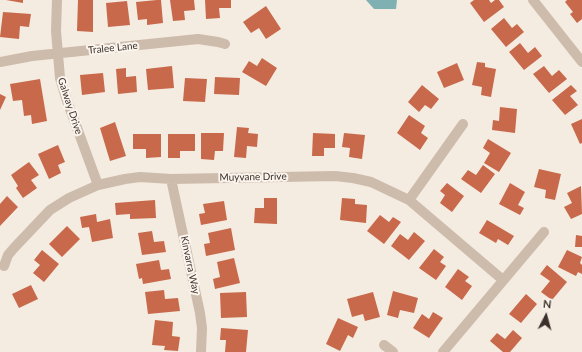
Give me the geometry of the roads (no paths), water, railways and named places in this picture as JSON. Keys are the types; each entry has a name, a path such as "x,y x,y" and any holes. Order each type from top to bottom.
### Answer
{"street":[{"name":"Galway Drive","path":"57,0 56,31 60,78 98,185"},
{"path":"534,0 582,62"},
{"name":"Tralee Lane","path":"0,62 57,54 198,39 225,44"},
{"path":"409,200 463,124"},
{"name":"Muyvane Drive","path":"4,266 8,255 50,210 69,198 98,185 125,178 171,179 335,176 371,182 409,200 503,280"},
{"name":"Kinvarra Way","path":"171,179 200,313 202,328 201,352"},
{"path":"443,352 544,232"},
{"path":"384,345 393,352"}],"water":[{"path":"366,0 397,0 396,9 374,9"}]}
